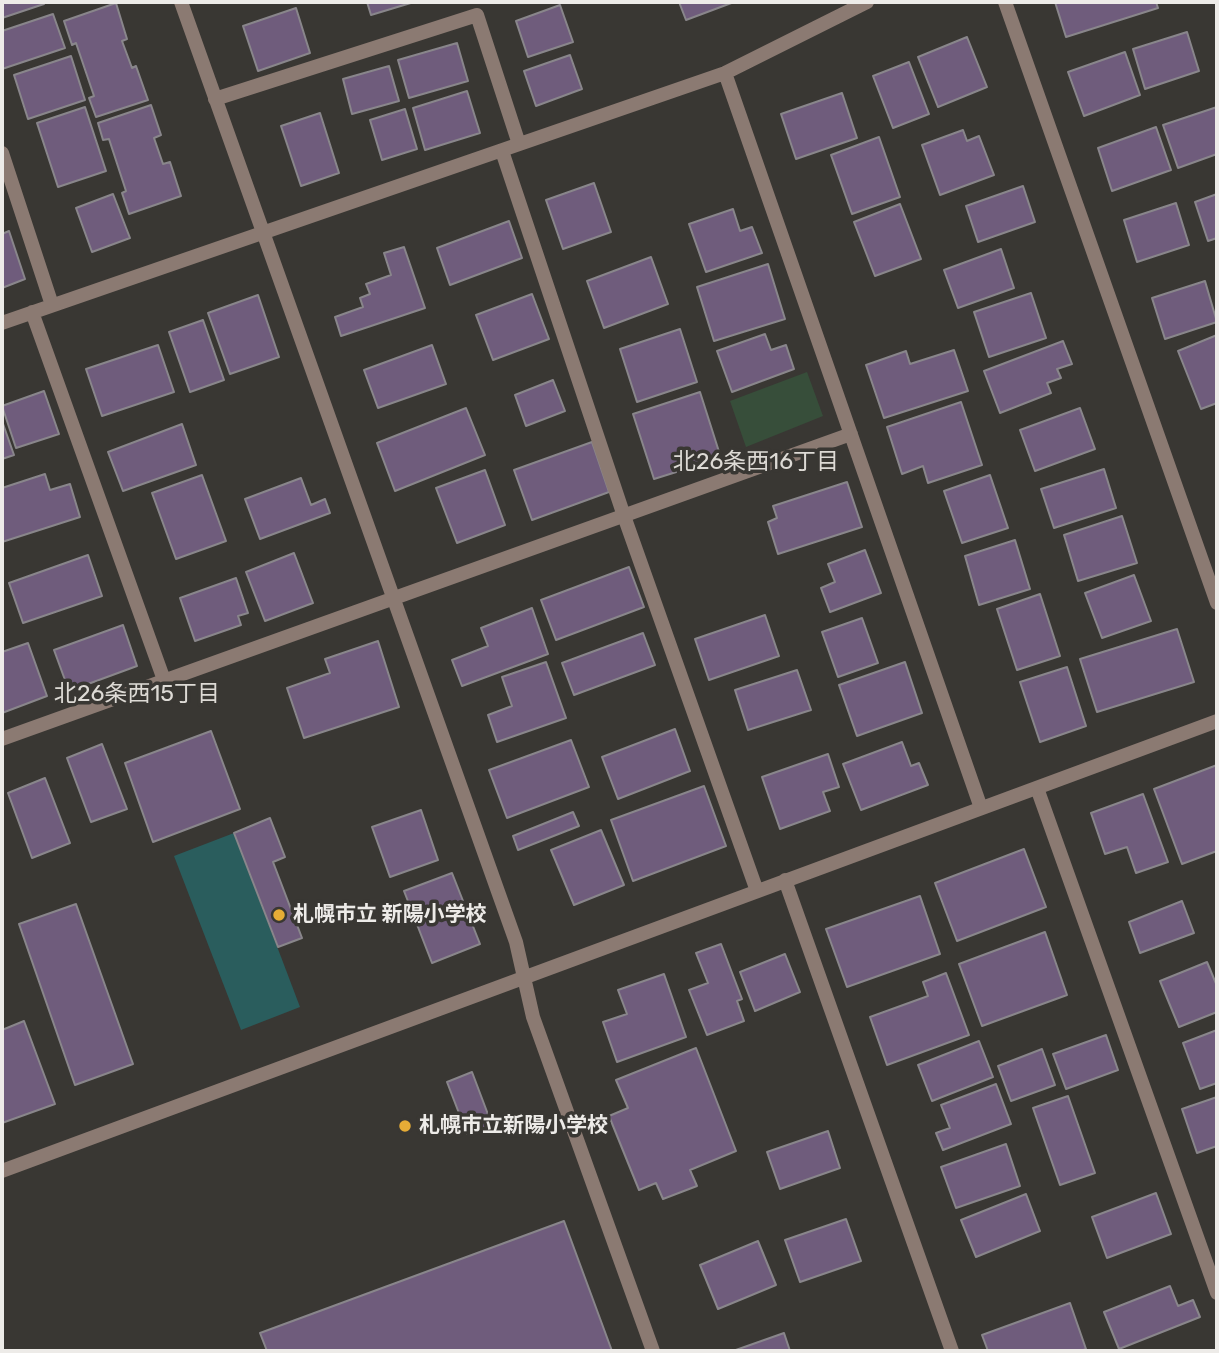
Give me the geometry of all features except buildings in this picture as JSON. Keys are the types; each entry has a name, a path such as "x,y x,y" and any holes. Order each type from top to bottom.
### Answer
{"street":[{"path":"181,2 516,942 533,1017 653,1351"},
{"path":"2,323 726,73 867,2"},
{"path":"1005,2 1217,603"},
{"path":"215,99 477,15 519,144"},
{"path":"726,73 981,808"},
{"path":"502,150 624,516 757,891"},
{"path":"2,153 52,305"},
{"path":"32,312 164,680"},
{"path":"2,739 851,434"},
{"path":"2,1171 1217,721"},
{"path":"1037,788 1217,1293"},
{"path":"785,880 951,1351"}],"green space":[{"path":"807,372 823,416 746,447 730,401"}],"water":[{"path":"234,833 300,1007 241,1030 174,856"}],"place":[{"name":"札幌市立 新陽小学校","path":"279,915"},
{"name":"札幌市立新陽小学校","path":"405,1126"}],"district":[{"name":"北26条西16丁目","path":"756,462"},
{"name":"北26条西15丁目","path":"137,694"}]}
